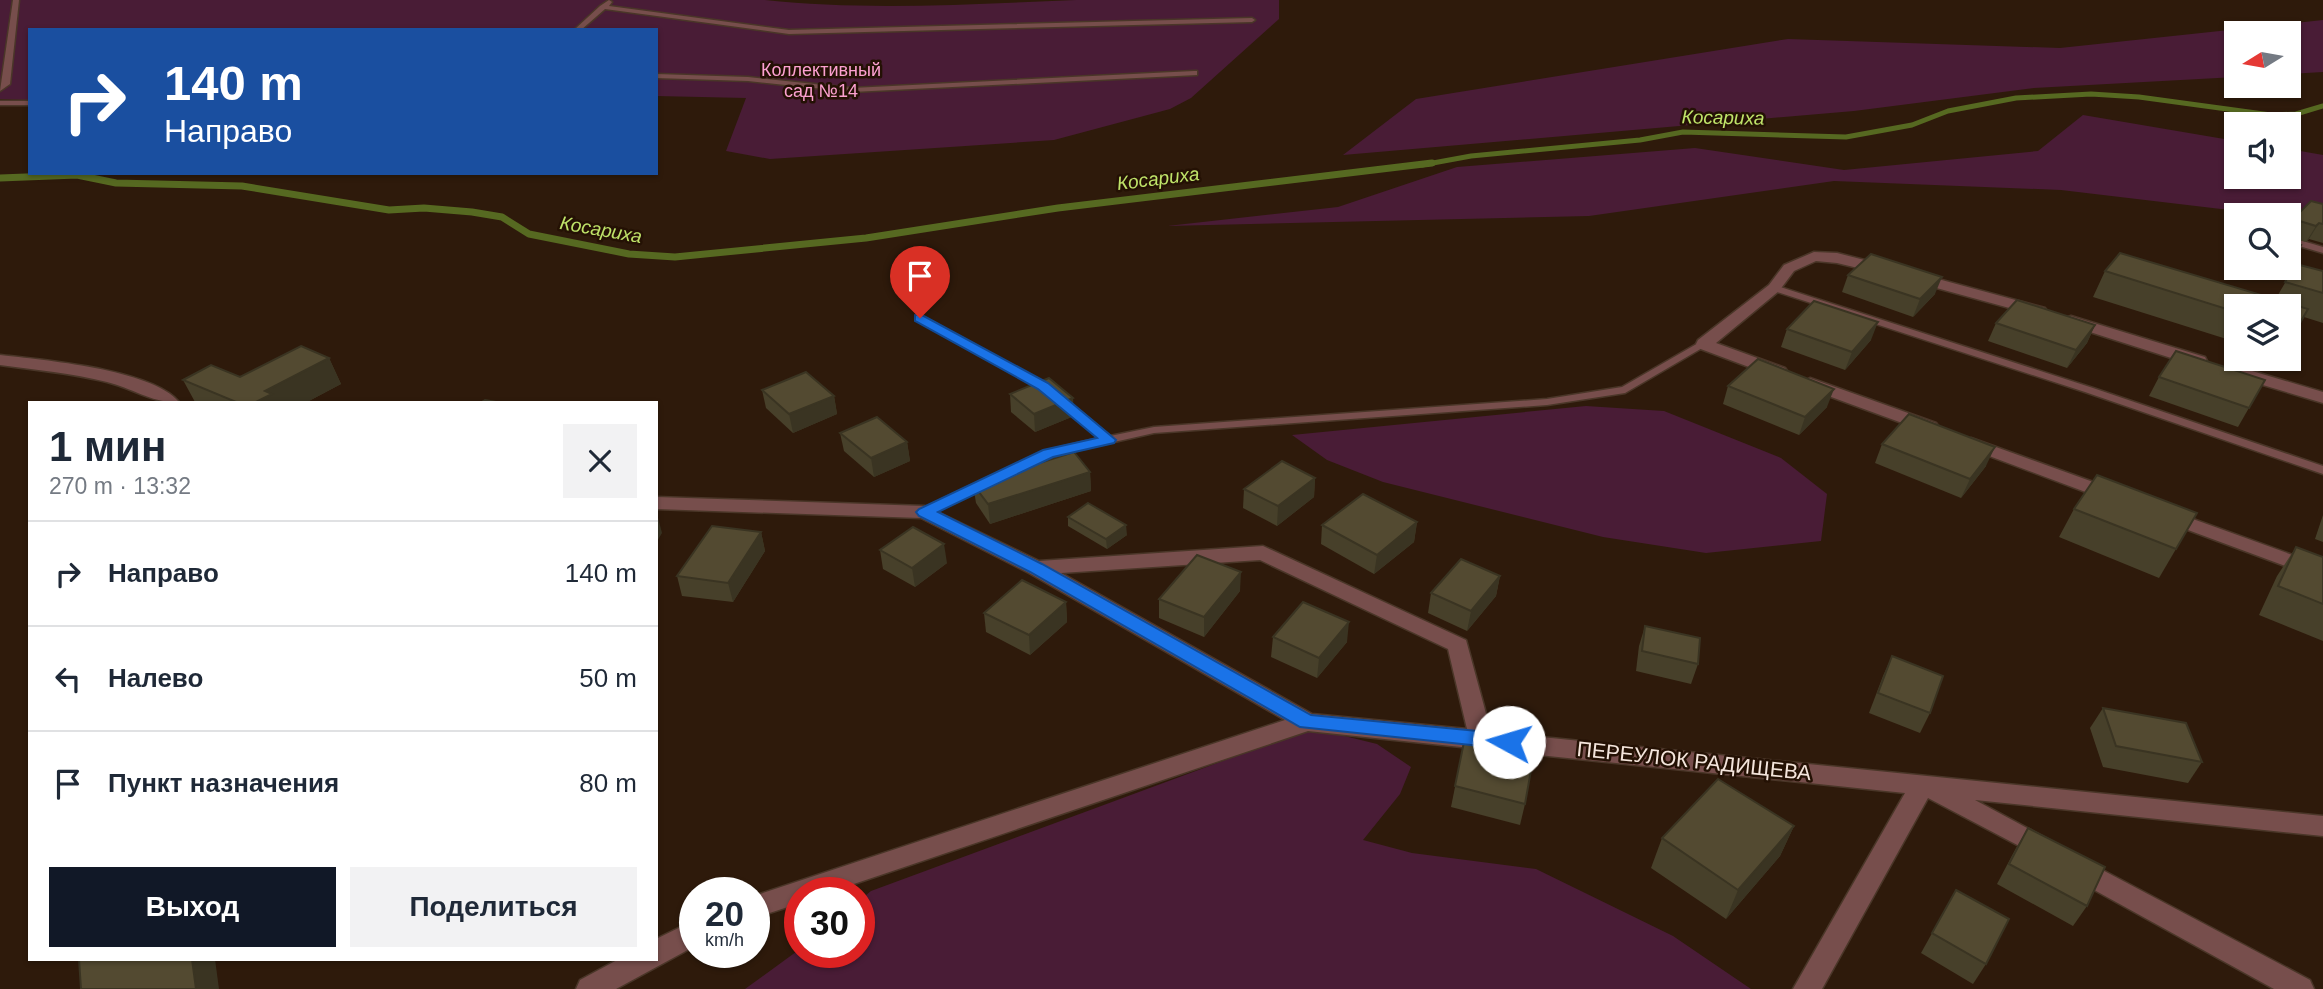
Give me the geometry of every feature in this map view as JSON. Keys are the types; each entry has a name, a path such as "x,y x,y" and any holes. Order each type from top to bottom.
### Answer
{"street":[{"path":"1704,344 1774,288 1789,268 1814,256 1837,258 1982,294 2323,398"},
{"path":"1704,344 2130,502"},
{"path":"0,360 107,378 135,386 168,401"},
{"name":"ПЕРЕУЛОК РАДИЩЕВА","path":"658,503 925,512 1036,568 1307,722 2323,826"},
{"path":"2155,511 2323,573"},
{"path":"1036,568 1263,552 1458,645 1481,739"},
{"path":"770,902 1307,722"},
{"path":"1807,989 1923,784 2300,989"},
{"path":"658,952 679,941"},
{"path":"590,989 641,961"}],"lane":[{"path":"0,89 6,84 16,0"},
{"path":"579,28 612,0"},
{"path":"602,7 789,32 1252,20"},
{"path":"658,76 748,79 852,90 1194,73"},
{"path":"0,103 28,103"},
{"path":"2301,244 2323,250"},
{"path":"1774,288 2323,470"},
{"path":"920,318 1043,386 1108,440"},
{"path":"925,512 1048,453 1154,430 1547,402 1625,390 1704,344"}],"green space":[{"name":"Коллективный сад №14","path":"0,0 765,0 881,6 1076,0 1279,0 1279,19 1191,98 1170,109 1054,140 770,159 726,151 746,98 658,96 658,28 28,28 28,100 0,99"},
{"path":"2323,20 2323,72 2301,73 2301,22"},
{"path":"2224,31 2224,78 2034,88 1854,111 1343,155 1416,99 1788,39 2060,48"},
{"path":"2083,115 2224,139 2224,189 2301,189 2301,151 2323,155 2323,214 2301,213 2301,203 2224,203 2224,209 2061,190 1834,181 1589,216 1167,226 1338,207 1457,167 1695,148 1844,170 2038,151"},
{"path":"1586,406 1664,411 1781,458 1827,494 1821,541 1706,553 1603,537 1383,482 1327,460 1292,435"},
{"path":"1312,728 1377,744 1411,767 1400,794 1363,840 1412,853 1536,869 1673,936 1751,989 745,989 784,961 784,968 875,968 875,890"}],"building":[{"path":"2311,201 2323,204 2323,224 2316,226 2301,221 2301,211"},
{"path":"2120,253 2258,294 2224,294 2224,308 2105,271"},
{"path":"1871,254 1942,277 1920,299 1848,275"},
{"path":"2301,265 2323,271 2323,293 2285,282 2301,280"},
{"path":"2017,300 2095,325 2076,350 1996,323"},
{"path":"1814,301 1878,322 1852,352 1787,329"},
{"path":"2301,307 2308,309 2301,321"},
{"path":"301,346 329,358 265,391 272,394 258,401 234,401 183,380 211,365 240,377"},
{"path":"2176,351 2224,367 2224,371 2237,371 2265,380 2249,408 2159,377"},
{"path":"1758,359 1834,389 1805,417 1728,386"},
{"path":"806,372 834,396 789,414 762,390"},
{"path":"1049,378 1073,398 1034,414 1010,394"},
{"path":"1909,414 1995,447 1970,479 1882,444"},
{"path":"877,417 907,442 871,458 840,433"},
{"path":"1074,452 1090,472 988,504 973,484"},
{"path":"1282,461 1315,478 1278,506 1244,489"},
{"path":"2097,475 2197,513 2176,549 2074,509"},
{"path":"1363,494 1417,522 1377,555 1322,525"},
{"path":"1088,503 1126,525 1106,539 1068,517"},
{"path":"712,526 761,532 728,583 677,576"},
{"path":"913,527 944,544 912,568 880,550"},
{"path":"2296,547 2323,557 2323,604 2278,586"},
{"path":"1197,555 1241,572 1204,617 1159,599"},
{"path":"1461,559 1500,576 1471,611 1431,593"},
{"path":"1022,580 1066,602 1029,635 984,613"},
{"path":"1303,602 1349,622 1319,658 1273,637"},
{"path":"1645,626 1700,638 1698,664 1642,651"},
{"path":"1892,656 1943,676 1930,713 1878,693"},
{"path":"2103,708 2186,723 2202,762 2116,746"},
{"path":"1464,742 1533,759 1525,804 1455,786"},
{"path":"1718,779 1794,826 1738,890 1662,838"},
{"path":"2028,828 2105,867 2087,906 2009,864"},
{"path":"1956,890 2009,919 1986,964 1932,933"},
{"path":"79,961 192,961 196,989 81,989"}],"waterway":[{"name":"Косариха","path":"1422,165 1471,156 1640,140 1683,132 1846,137 1912,125 1948,111 2016,98 2091,94 2139,97 2271,115 2296,114 2323,106"},
{"name":"Косариха","path":"0,178 77,175 116,183 242,186 389,210 424,208 472,212 502,217 529,234 629,254 675,257 866,238 1058,208 1432,163"}],"route":[{"path":"920,318 1043,386 1108,440 1048,453 925,512 1036,568 1307,722 1509,742"}]}
